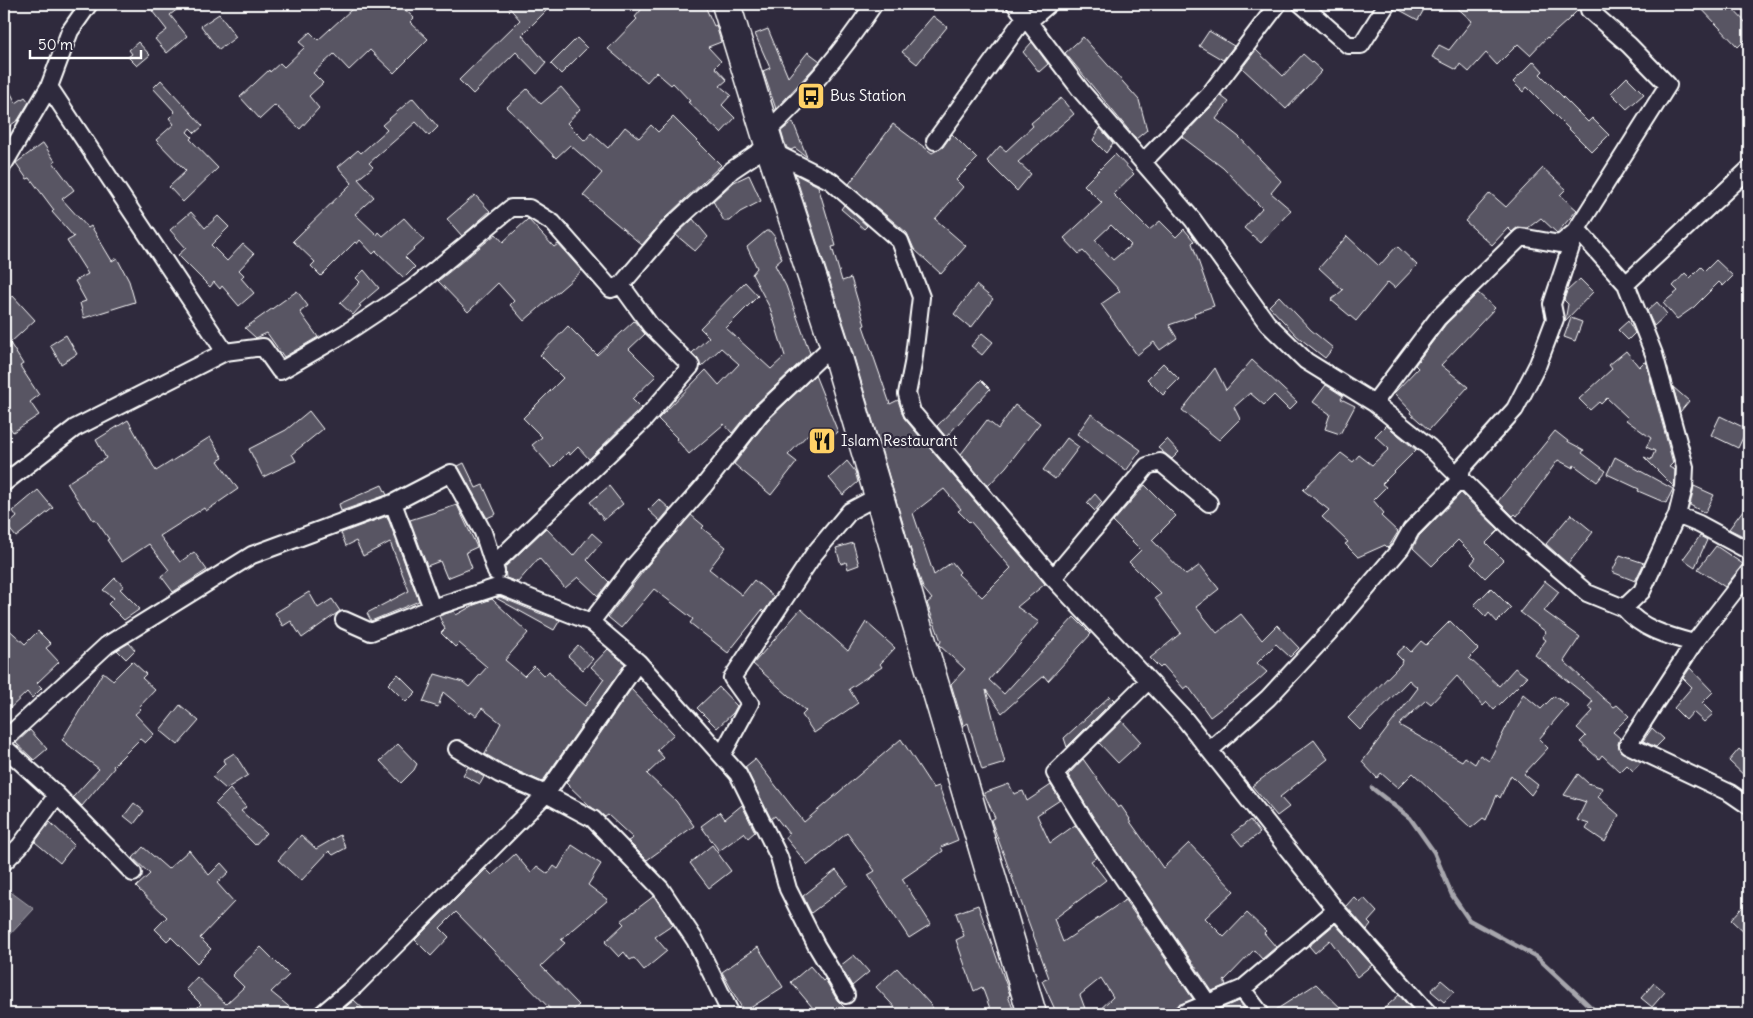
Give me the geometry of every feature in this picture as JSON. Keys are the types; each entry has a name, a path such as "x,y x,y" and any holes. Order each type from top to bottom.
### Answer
{"highway":[{"path":"726,4 768,143 834,344 880,495 1032,1014"}],"street":[{"path":"4,164 49,87 70,31 88,4"},
{"path":"4,484 75,428 225,352 263,347 280,371 344,334 412,289 511,208 529,208 553,223 611,289 621,285 672,225 732,170 768,143 844,48 874,4"},
{"path":"1014,4 1082,92 1193,220 1267,323 1306,361 1374,403 1429,447 1460,480 1511,528 1587,593 1624,608 1632,618 1663,635 1694,643"},
{"path":"935,141 1027,20 1048,4"},
{"path":"1143,162 1209,95 1278,4"},
{"path":"1301,4 1348,45 1361,45 1387,4"},
{"path":"1210,750 1268,698 1308,655 1401,548 1411,530 1460,480 1462,468 1515,409 1538,364 1555,320 1552,304 1577,230 1668,85 1629,45 1589,10 1593,4"},
{"path":"49,87 225,352"},
{"path":"768,143 831,181 900,241 921,297 913,364 906,394 912,412 1053,578 1210,750 1336,910 1429,1014"},
{"path":"1626,284 1749,168"},
{"path":"1374,403 1438,318 1520,237 1560,244 1577,230"},
{"path":"1577,230 1626,284 1654,354 1684,466 1684,487 1677,515 1642,592 1624,608"},
{"path":"494,564 644,420 691,366 650,324 621,285"},
{"path":"591,622 633,567 703,487 760,414 834,344"},
{"path":"1053,578 1146,466 1160,462 1209,503"},
{"path":"4,740 107,644 252,555 393,503 451,473 483,532 500,586"},
{"path":"722,755 750,703 732,678 814,554 850,511 880,495"},
{"path":"393,503 432,608"},
{"path":"1677,515 1746,543"},
{"path":"1749,572 1694,643 1628,745 1730,792 1749,806"},
{"path":"344,620 371,632 432,608 500,586 591,622 638,662 738,774 779,856 788,889 816,945 846,995"},
{"path":"322,1014 355,986 546,794 638,662"},
{"path":"1148,681 1055,773 1085,822 1206,1002"},
{"path":"4,747 57,795 133,873"},
{"path":"457,749 498,774 546,794 593,819 661,889 695,940 731,1014"},
{"path":"4,862 20,846 57,795"},
{"path":"1182,1014 1206,1002 1242,989 1336,910"},
{"path":"1242,989 1261,1014"}],"shaded area":[{"path":"4,887 34,909 6,939 4,937"}],"building":[{"path":"161,4 184,4 170,15 187,36 167,53 155,39 167,30 152,11"},
{"path":"346,4 399,4 414,18 410,22 428,39 394,73 370,50 349,70 334,54 313,73 323,83 309,96 319,108 300,129 275,105 260,119 240,97 269,70 270,72 280,63 284,67 305,47 299,42 310,32 318,40 352,9"},
{"path":"506,4 541,4 547,10 522,35 546,63 537,74 516,52 473,94 459,80 520,20"},
{"path":"646,4 704,4 714,26 716,25 721,42 708,47 721,61 715,67 727,80 720,86 731,95 722,105 735,118 721,133 688,102 690,101 673,83 671,85 656,72 647,82 608,49 637,19 635,17"},
{"path":"1397,4 1427,4 1418,20 1396,8"},
{"path":"1453,4 1581,4 1579,9 1567,21 1547,37 1530,55 1518,44 1497,65 1486,53 1469,72 1460,64 1457,70 1432,57 1439,45 1449,50 1472,21"},
{"path":"1697,4 1728,4 1749,26 1749,36 1738,47"},
{"path":"219,14 236,37 219,50 201,26"},
{"path":"933,16 947,27 917,64 902,52"},
{"path":"768,29 788,77 808,52 820,61 776,109 763,71 770,68 755,34"},
{"path":"1209,31 1234,46 1223,60 1199,46"},
{"path":"1083,37 1139,100 1147,130 1136,139 1065,53"},
{"path":"577,38 587,48 561,74 551,64"},
{"path":"138,42 150,55 137,66 128,57 132,54 129,50"},
{"path":"1032,42 1048,64 1039,72 1023,52"},
{"path":"1256,50 1283,76 1303,54 1322,71 1286,109 1242,68"},
{"path":"1534,61 1543,71 1540,74 1588,122 1592,118 1609,135 1592,152 1527,87 1523,92 1513,82"},
{"path":"1627,77 1644,94 1627,109 1611,93"},
{"path":"4,80 16,103 25,97 29,102 18,120 4,130"},
{"path":"161,80 203,126 195,133 190,128 187,132 192,137 190,139 218,168 183,202 169,187 186,171 156,140 174,124 169,118 175,112 153,88"},
{"path":"561,87 580,109 567,123 585,141 591,133 608,148 625,127 639,138 651,125 658,132 673,117 721,165 665,218 642,245 583,195 602,173 570,145 556,158 507,107 527,89 541,104"},
{"path":"1221,96 1229,102 1216,119 1239,137 1281,181 1271,193 1291,210 1261,243 1244,228 1262,208 1223,168 1182,137"},
{"path":"413,98 438,127 429,136 416,122 369,163 373,167 358,179 374,197 355,214 377,235 379,232 383,236 404,218 424,240 405,257 415,267 404,278 376,251 373,254 360,240 357,244 355,242 321,276 311,266 315,262 293,241 352,183 338,167 358,150 361,153 387,130 382,125"},
{"path":"1061,98 1074,114 1018,162 1031,174 1017,191 987,161 1000,146 1006,151 1033,126 1031,123"},
{"path":"793,122 807,157 795,148 791,150 787,148 784,141 781,131"},
{"path":"893,124 932,153 943,147 952,134 977,159 956,180 963,187 935,219 966,246 941,274 914,249 907,233 849,184"},
{"path":"1100,128 1113,143 1106,153 1093,140"},
{"path":"43,143 55,161 53,162 74,190 62,199 88,228 91,226 112,261 117,258 129,281 135,302 84,318 80,303 86,301 75,281 88,274 67,241 74,237 52,212 54,210 30,178 27,179 16,163"},
{"path":"1115,154 1134,174 1113,194 1149,230 1160,221 1176,237 1184,229 1194,241 1192,243 1214,306 1194,313 1195,316 1169,325 1177,338 1160,350 1154,342 1137,355 1101,304 1120,291 1083,251 1079,254 1064,238 1102,203 1084,185","holes":["1111,225 1131,245 1113,260 1095,240"]},
{"path":"1543,168 1566,189 1560,195 1577,210 1557,233 1541,218 1528,228 1518,227 1512,232 1508,228 1492,245 1465,221 1490,193 1506,207"},
{"path":"795,174 818,186 836,246 832,247 842,281 851,278 865,325 863,326 890,404 898,400 904,418 1045,584 1017,607 1039,622 989,680 1004,694 1074,617 1091,634 1048,681 1044,676 1002,713 986,690 1005,763 982,770 968,723 963,726 951,684 965,669 939,645 941,641 927,603 932,599 923,588 914,561 849,340","holes":["944,489 961,509 958,511 970,521 1011,568 982,597 958,574 960,572 952,562 934,575 913,513"]},
{"path":"749,175 761,201 740,212 730,221 724,221 713,201 734,182"},
{"path":"475,195 490,211 462,236 447,219"},
{"path":"844,205 867,226 864,229 841,209"},
{"path":"191,212 205,228 218,216 229,227 211,245 227,261 243,244 254,254 239,270 244,275 241,278 254,293 239,306 222,286 220,289 214,282 210,287 178,255 186,248 170,230"},
{"path":"528,219 554,247 558,244 582,271 524,321 510,305 514,301 498,283 468,312 438,281 496,234 503,242"},
{"path":"693,219 708,237 695,251 676,235"},
{"path":"766,231 770,231 775,237 774,239 782,259 775,265 786,286 810,353 753,407 732,433 724,424 689,454 677,438 658,419 706,370 719,385 739,364 721,348 701,367 698,359 692,353 709,337 700,328 745,282 758,296 726,328 771,369 785,356 770,308 752,274 757,268 747,247"},
{"path":"1347,236 1379,266 1397,246 1417,265 1395,288 1388,282 1356,321 1331,300 1343,290 1319,268"},
{"path":"1716,260 1733,276 1723,286 1719,282 1694,307 1677,319 1663,303 1678,291 1673,286 1685,273 1690,278 1701,267 1705,271"},
{"path":"364,270 379,288 359,305 361,306 353,315 340,303 360,282 356,278"},
{"path":"1580,279 1593,292 1565,321 1568,304 1564,300 1567,291"},
{"path":"976,285 993,299 971,328 954,314"},
{"path":"297,291 308,306 300,312 318,337 284,357 267,333 256,338 245,328"},
{"path":"1478,293 1495,308 1441,365 1468,387 1429,430 1410,413 1411,411 1394,393 1418,368 1415,365 1446,324"},
{"path":"13,296 35,320 10,343 23,364 20,366 39,395 30,402 39,415 13,432 4,419 4,303"},
{"path":"1279,296 1311,330 1333,348 1325,358 1297,336 1269,306"},
{"path":"1657,302 1667,314 1654,326 1647,311"},
{"path":"1571,318 1582,322 1575,341 1564,337"},
{"path":"634,321 645,334 629,349 656,376 632,399 641,408 589,459 578,447 570,455 568,452 552,468 532,445 542,437 523,418 563,378 540,355 568,326 597,355"},
{"path":"1628,321 1635,333 1628,340 1618,330"},
{"path":"982,333 993,342 982,355 971,346"},
{"path":"66,335 77,354 61,364 50,345"},
{"path":"1626,351 1639,367 1644,362 1646,363 1673,463 1669,467 1675,470 1674,487 1644,457 1651,460 1655,451 1646,447 1651,438 1626,420 1628,418 1607,398 1590,410 1579,399 1612,369 1609,365"},
{"path":"1252,360 1297,402 1289,410 1274,395 1264,405 1250,393 1234,407 1240,419 1219,440 1182,410 1215,368 1226,390"},
{"path":"1163,363 1179,379 1163,395 1147,379"},
{"path":"815,375 838,432 822,445 811,431 788,455 797,462 771,495 734,464 767,421"},
{"path":"981,380 990,389 946,437 937,426"},
{"path":"1326,385 1343,396 1341,399 1355,406 1340,434 1325,429 1330,414 1313,402"},
{"path":"1673,387 1689,401 1680,412"},
{"path":"1015,405 1040,423 1006,467 988,486 961,454 987,420 998,429"},
{"path":"309,411 323,429 292,454 296,461 263,477 249,449 286,430"},
{"path":"1091,414 1141,450 1126,471 1077,434"},
{"path":"1720,416 1747,429 1738,448 1711,435"},
{"path":"128,420 156,471 210,437 223,458 218,461 238,489 206,511 204,508 160,536 180,562 194,552 207,570 173,592 161,576 169,570 149,544 122,562 107,540 109,539 85,507 83,508 67,483 106,458 96,440"},
{"path":"1386,425 1416,450 1382,484 1386,487 1373,500 1384,513 1381,516 1398,532 1388,548 1385,545 1358,557 1345,544 1348,542 1322,517 1329,510 1303,490 1341,453 1353,462 1359,455 1372,465 1389,449 1375,436"},
{"path":"1555,431 1569,442 1584,450 1582,453 1606,471 1597,482 1574,465 1573,468 1558,460 1517,516 1515,514 1513,516 1498,501"},
{"path":"1067,438 1079,447 1055,479 1043,470"},
{"path":"1167,439 1179,452 1172,459 1158,448"},
{"path":"1615,457 1673,489 1666,503 1638,491 1639,489 1607,474"},
{"path":"847,461 855,471 858,482 843,495 829,478"},
{"path":"464,463 476,488 483,485 496,514 487,518 458,466"},
{"path":"382,485 387,495 341,511 339,504"},
{"path":"1145,485 1176,516 1152,540 1186,575 1200,565 1219,589 1196,607 1217,633 1241,614 1262,640 1277,625 1299,648 1290,657 1276,644 1257,663 1267,672 1210,717 1188,686 1184,689 1163,665 1160,668 1150,658 1181,633 1155,598 1161,594 1129,562 1141,550 1113,522"},
{"path":"609,486 623,504 604,520 590,502"},
{"path":"1694,486 1714,495 1705,513 1690,505"},
{"path":"38,490 53,508 16,537 7,526 17,517 13,511"},
{"path":"1461,493 1499,530 1486,543 1503,560 1485,578 1471,564 1476,558 1458,540 1432,566 1413,548 1419,536"},
{"path":"1095,494 1102,502 1095,511 1087,503"},
{"path":"659,499 670,509 660,521 648,510"},
{"path":"1749,502 1749,525 1743,536 1729,529"},
{"path":"457,505 477,547 466,552 472,568 447,578 440,561 427,566 410,520"},
{"path":"1571,514 1593,532 1568,564 1546,544"},
{"path":"691,515 704,526 702,528 726,547 709,569 742,595 754,580 774,597 764,612 762,610 728,653 690,623 693,619 654,589 621,628 608,617 648,565"},
{"path":"387,516 419,601 371,621 367,613 409,591 390,542 363,556 356,541 346,546 341,533"},
{"path":"546,528 573,556 592,533 602,542 587,560 609,582 598,596 578,577 565,588 539,558 518,582 506,578 505,567"},
{"path":"1700,536 1707,540 1695,567 1683,559"},
{"path":"853,543 859,565 848,569 846,562 841,564 836,548"},
{"path":"1716,546 1743,564 1725,587 1698,569"},
{"path":"1620,555 1644,563 1635,581 1612,572"},
{"path":"115,578 124,586 120,589 140,609 124,620 108,604 114,598 103,590"},
{"path":"1545,581 1559,592 1544,611 1580,637 1564,661 1603,698 1614,707 1617,705 1629,716 1613,732 1620,738 1618,744 1620,751 1641,762 1633,771 1627,765 1620,772 1602,755 1599,759 1580,742 1586,736 1577,728 1593,711 1588,707 1593,701 1535,655 1546,640 1542,637 1546,632 1520,612"},
{"path":"1491,588 1511,608 1497,622 1489,613 1486,617 1474,605"},
{"path":"309,592 318,608 332,599 340,611 302,638 291,621 283,626 275,613"},
{"path":"500,597 560,620 554,630 496,598"},
{"path":"492,599 528,633 505,660 524,676 534,666 544,676 549,671 559,684 585,706 604,679 591,667 608,649 625,664 542,782 485,754 501,723 482,708 476,716 471,712 470,714 443,692 438,707 423,702 435,674 463,682 469,687 487,667 459,643 455,647 441,633 445,629 439,616 454,611 456,615 474,605"},
{"path":"801,609 848,651 866,622 895,648 880,664 882,667 849,689 858,703 814,733 802,715 806,711 753,664"},
{"path":"1450,621 1478,649 1469,658 1499,686 1515,668 1527,677 1494,710 1487,702 1483,706 1457,676 1431,704 1426,700 1399,725 1462,761 1465,757 1475,764 1480,755 1489,761 1523,694 1541,709 1554,696 1568,705 1539,739 1548,748 1524,774 1538,785 1531,795 1511,775 1500,798 1497,795 1486,820 1483,818 1471,828 1413,773 1398,788 1381,773 1377,778 1362,762 1418,688 1409,680 1360,730 1348,718 1401,664 1402,660 1396,654 1405,646 1411,652 1421,641 1426,645"},
{"path":"4,625 25,644 38,631 51,644 46,648 59,662 37,683 42,688 32,698 27,692 4,714"},
{"path":"129,643 135,650 126,659 117,650"},
{"path":"578,645 593,659 583,670 568,656"},
{"path":"132,661 146,674 142,678 155,690 135,714 154,734 145,743 140,739 113,766 114,768 82,806 73,797 99,769 62,740 103,672 113,680"},
{"path":"1690,668 1713,692 1702,703 1713,714 1704,722 1693,712 1686,720 1674,708 1692,687 1683,678"},
{"path":"398,674 416,692 406,702 388,684"},
{"path":"719,687 737,706 733,713 717,728 697,708"},
{"path":"631,689 674,734 657,750 664,758 647,774 676,801 694,826 647,860 628,841 633,838 608,815 605,817 590,806 566,783"},
{"path":"1110,696 1114,700 1067,747 1064,738"},
{"path":"180,705 199,721 178,745 160,730"},
{"path":"1122,721 1141,742 1118,763 1099,743"},
{"path":"1652,728 1664,739 1656,747 1643,741"},
{"path":"30,730 47,749 34,760 16,743"},
{"path":"901,739 933,788 939,786 958,840 941,847 943,851 902,879 931,924 909,938 868,875 875,871 847,833 808,865 785,837 789,834 775,816 771,819 745,767 755,759 804,822"},
{"path":"1314,740 1328,759 1280,797 1289,807 1277,816 1252,786"},
{"path":"398,744 417,764 414,770 401,783 380,761"},
{"path":"1739,749 1749,758 1749,780 1729,761"},
{"path":"234,753 248,775 226,789 212,777 225,764 223,760"},
{"path":"1083,759 1118,808 1121,806 1163,868 1189,843 1234,891 1205,918 1224,937 1247,913 1266,931 1264,933 1276,947 1262,959 1254,950 1224,981 1226,985 1212,991 1093,817 1068,775"},
{"path":"468,767 484,777 480,784 463,775"},
{"path":"1578,774 1588,783 1603,788 1598,797 1619,815 1605,842 1586,829 1589,824 1577,820 1586,802 1564,795"},
{"path":"1009,784 1014,794 1023,791 1027,801 1051,785 1060,800 1037,815 1050,843 1075,825 1097,857 1091,861 1106,880 1054,919 1063,942 1125,900 1193,999 1178,1005 1167,1014 1160,1014 1156,1009 1148,1014 1095,1014 1113,997 1101,978 1080,995 1087,1014 1057,1014 1042,981 1049,978 991,820 995,818 984,793"},
{"path":"230,789 246,807 241,811 266,833 255,845 215,804"},
{"path":"134,803 144,811 134,824 124,816"},
{"path":"742,805 755,832 748,838 744,833 719,851 701,826 720,812 725,819"},
{"path":"1250,820 1260,833 1242,846 1232,834"},
{"path":"50,822 74,845 60,863 35,842"},
{"path":"301,835 316,849 340,835 346,848 333,855 329,851 301,881 278,860"},
{"path":"572,845 601,864 588,885 608,900 561,940 565,943 541,966 579,1005 569,1014 555,1014 456,912 440,928 449,937 431,956 415,940 486,869 492,875 515,854 531,873 537,866 548,874 554,866 558,869"},
{"path":"712,845 731,871 709,888 690,863"},
{"path":"143,847 168,869 189,850 209,875 221,863 229,872 217,883 234,902 200,938 211,949 197,963 171,937 167,941 155,929 167,917 136,887 150,874 133,858"},
{"path":"836,870 848,885 811,913 803,896"},
{"path":"654,896 673,925 655,937 667,951 644,970 634,958 630,960 624,952 619,957 605,942 624,924 621,921"},
{"path":"1354,897 1360,903 1364,898 1377,912 1368,922 1371,925 1367,930 1346,906"},
{"path":"1749,900 1749,937 1731,920"},
{"path":"978,905 1015,1014 992,1014 982,987 974,991 956,940 964,936 956,913"},
{"path":"1335,924 1372,965 1357,977 1330,940 1315,953 1309,946"},
{"path":"261,947 289,975 271,992 298,1014 191,1014 201,1004 186,989 197,977 226,1004 244,987 232,975"},
{"path":"758,947 783,987 744,1012 722,972"},
{"path":"854,955 869,972 852,986 840,966"},
{"path":"810,966 823,981 825,979 837,1000 851,1014 818,1014 791,982"},
{"path":"897,968 937,1014 901,1014 876,987"},
{"path":"1441,980 1454,991 1444,1002 1431,991"},
{"path":"1654,983 1665,992 1652,1007 1641,998"},
{"path":"1316,984 1347,1014 1271,1014 1271,1013"},
{"path":"1399,995 1416,1014 1378,1014"},
{"path":"354,1000 369,1014 337,1014"},
{"path":"1238,1001 1247,1014 1218,1014 1215,1011"}],"waterway":[{"path":"1372,788 1410,818 1434,852 1452,895 1469,920 1537,957 1598,1014"}],"place":[{"name":"Bus Station","path":"811,96"},
{"name":"Islam Restaurant","path":"822,441"}]}
